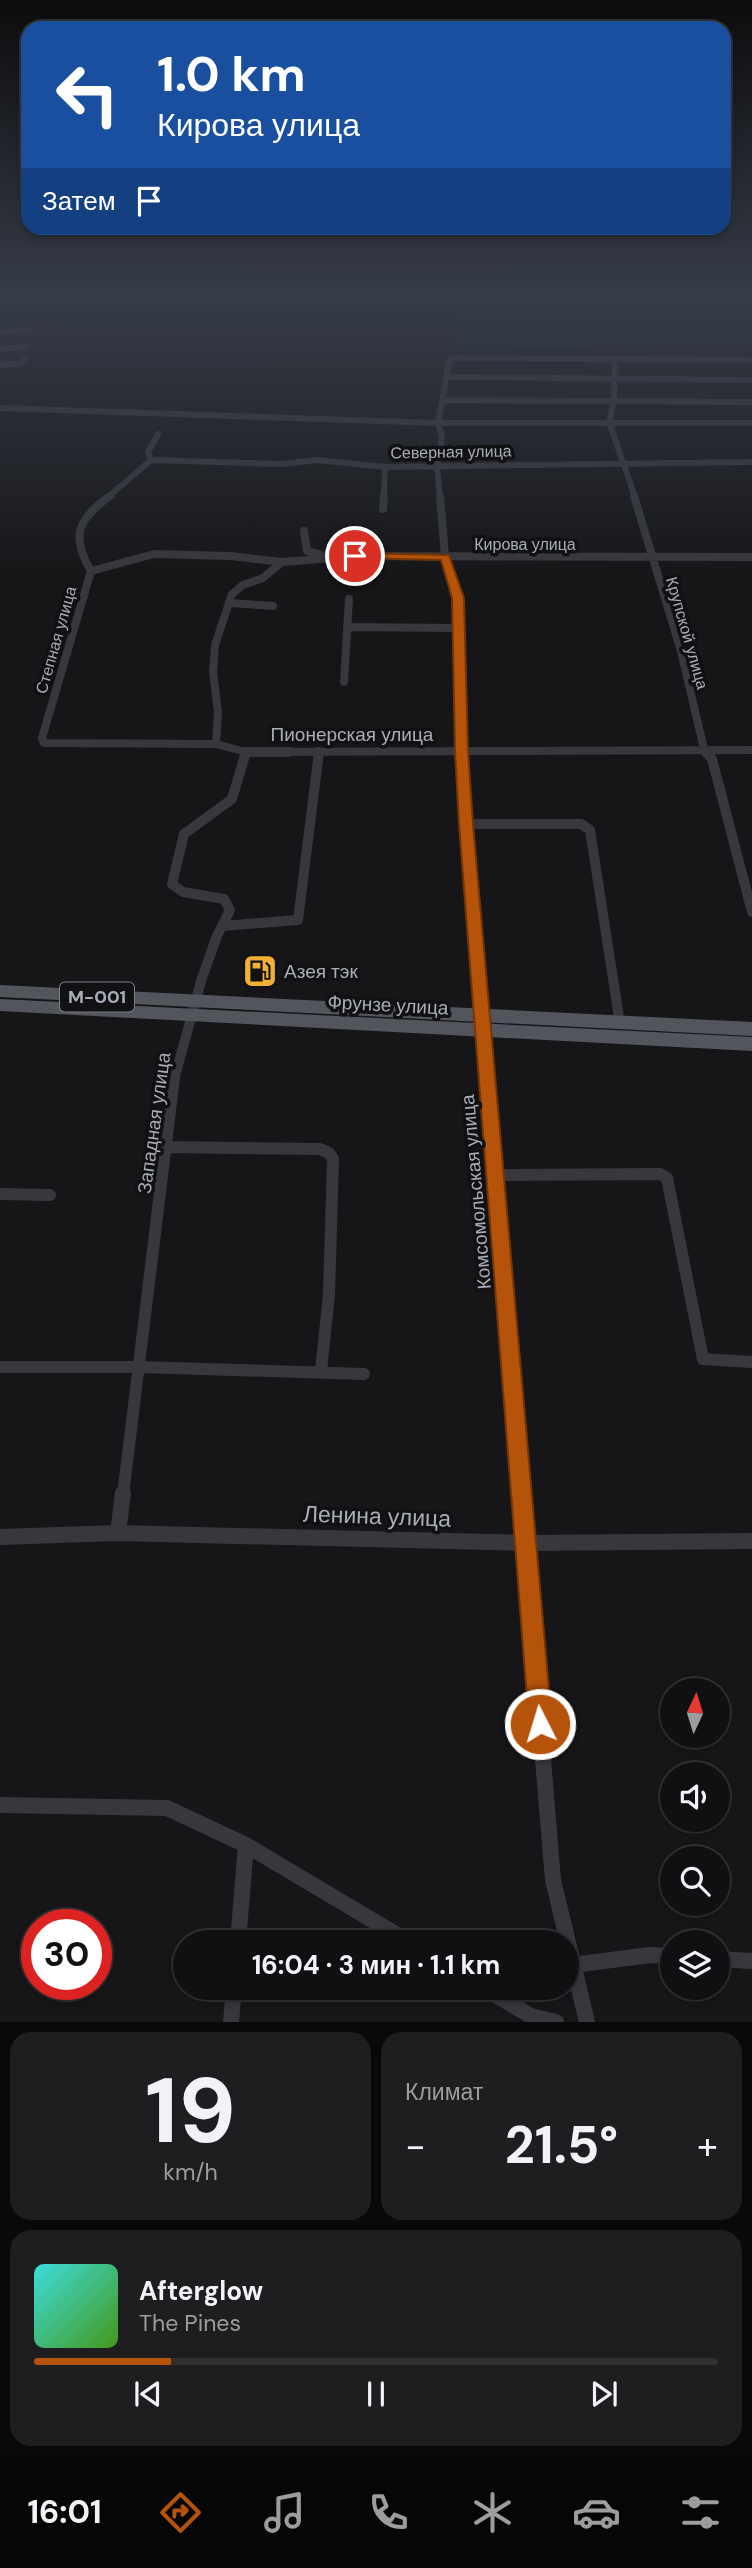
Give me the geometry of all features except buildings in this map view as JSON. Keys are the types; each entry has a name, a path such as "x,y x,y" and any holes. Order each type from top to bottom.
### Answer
{"main road":[{"name":"M-001","path":"0,991 193,1008"},
{"name":"M-001","path":"0,1005 193,1008"},
{"name":"Фрунзе улица","path":"193,1008 482,1023 752,1044"},
{"name":"Фрунзе улица","path":"482,1023 752,1029"}],"street":[{"name":"Комсомольская улица","path":"445,389 438,423 442,437 437,466 445,557 458,598 461,751 466,824 553,1880 565,1930"},
{"path":"609,422 614,389"},
{"path":"443,400 752,402"},
{"path":"0,408 438,423 752,423"},
{"name":"Крупской улица","path":"609,422 624,462 650,557 681,651 704,749 712,759 752,912"},
{"path":"151,460 148,452 158,435"},
{"name":"Северная улица","path":"151,460 282,464 317,460 385,467 752,462"},
{"name":"Степная улица","path":"43,737 91,571 79,547 83,520 106,497 129,481 144,462 151,460"},
{"path":"383,509 385,467"},
{"path":"304,531 304,547 307,551 328,557"},
{"name":"Кирова улица","path":"91,571 154,554 231,556 282,562 328,557 752,557"},
{"path":"216,744 218,712 213,672 215,645 232,594 243,585 271,573 282,562"},
{"path":"344,682 349,598"},
{"path":"230,603 273,606"},
{"path":"347,627 458,628"},
{"name":"Пионерская улица","path":"43,737 44,743 53,744 216,744 247,752 752,750"},
{"path":"222,926 298,920 319,751"},
{"name":"Западная улица","path":"118,1533 175,1070 193,1008 230,910 224,899 183,892 172,884 184,834 233,799 247,752"},
{"path":"466,824 581,824 590,830 620,1024"},
{"path":"167,1147 320,1149 329,1153 333,1159 329,1294 321,1371"},
{"path":"497,1175 660,1174 667,1178 703,1359 752,1362"},
{"path":"0,1194 50,1195"},
{"path":"0,1367 140,1367 364,1374"},
{"name":"Ленина улица","path":"0,1537 118,1533 526,1543 752,1541"},
{"path":"0,1805 167,1808 246,1845 388,1930"},
{"path":"239,1930 246,1845"},
{"path":"579,1964 660,1955"},
{"path":"730,1960 752,1961"},
{"name":"Комсомольская улица","path":"579,1989 587,2022"},
{"path":"231,2022 233,2000"},
{"path":"504,2000 531,2016 556,2022"}],"place":[{"name":"Азея тэк","path":"260,971"}],"route":[{"path":"355,556 445,557 458,598 461,751 466,824 497,1175 540,1724"}]}
